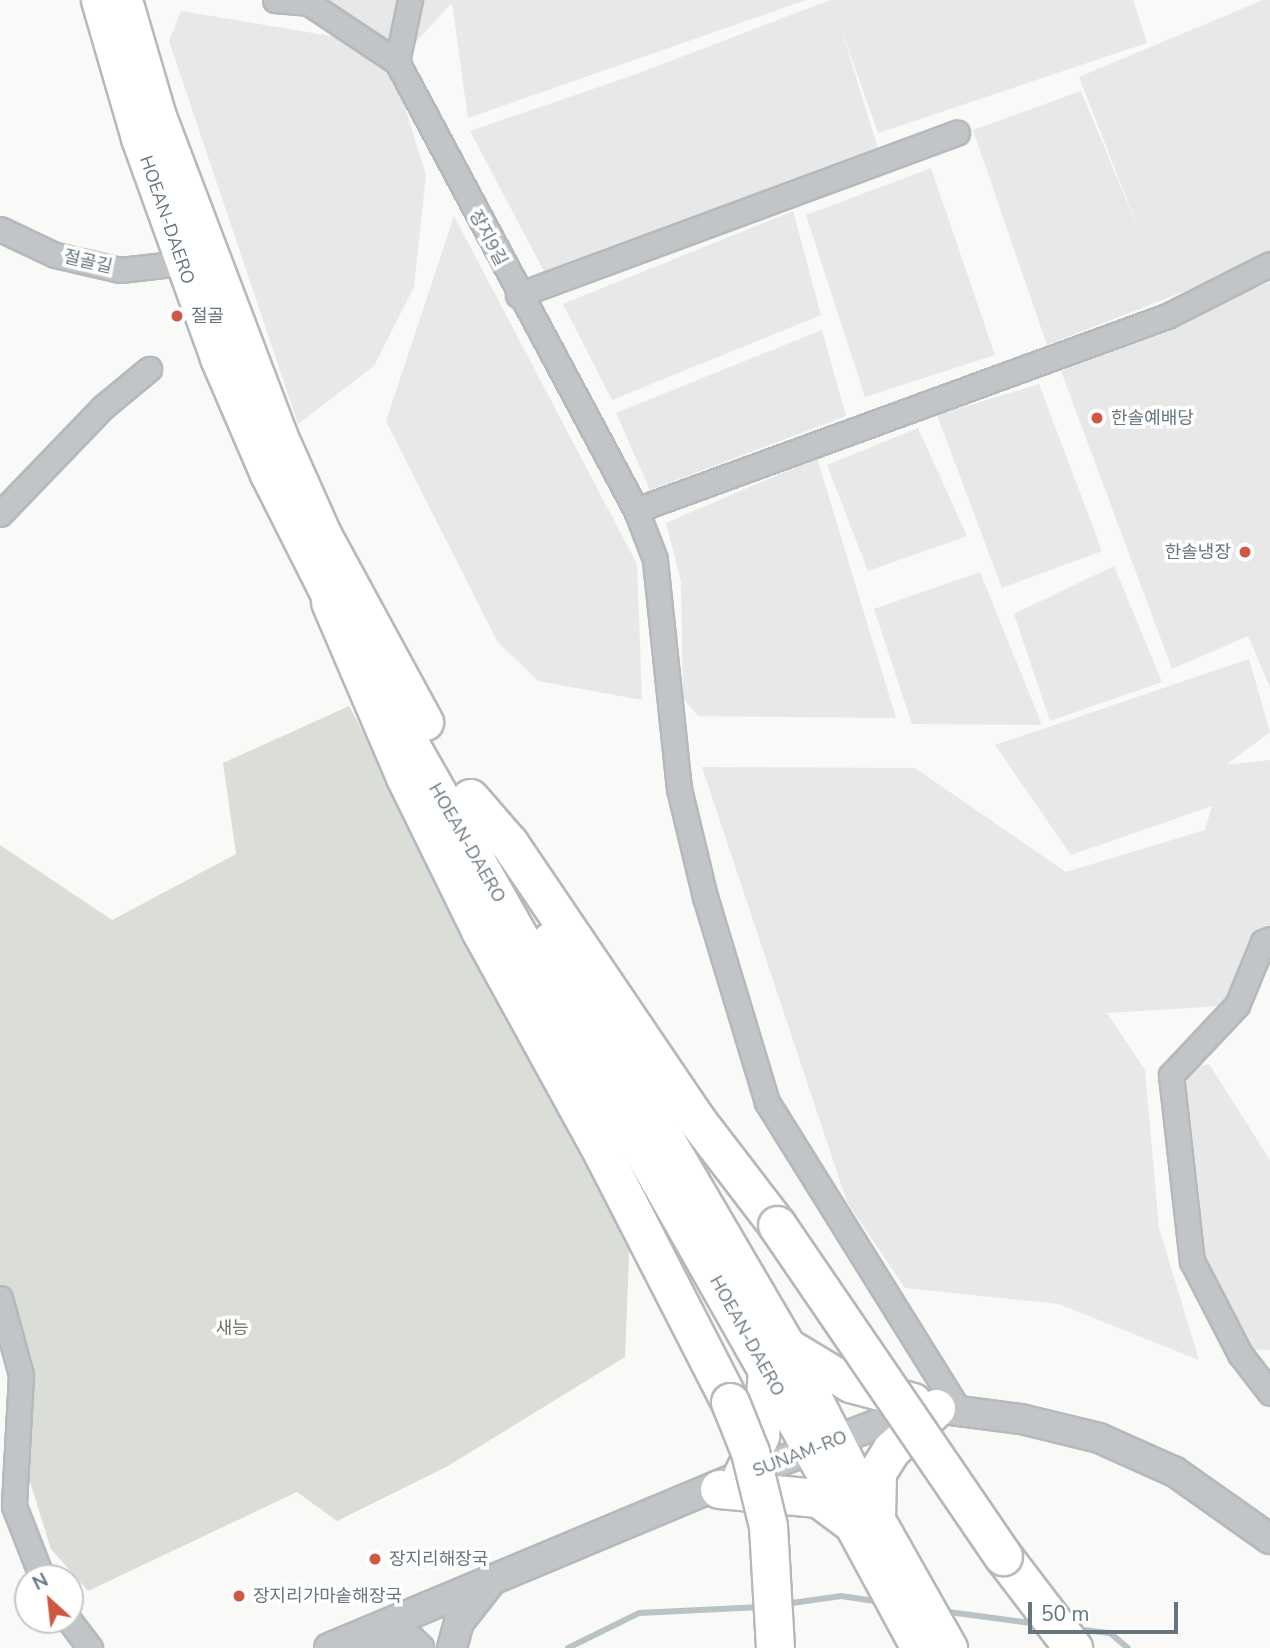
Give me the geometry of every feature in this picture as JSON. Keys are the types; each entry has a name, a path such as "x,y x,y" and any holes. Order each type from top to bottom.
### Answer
{"highway":[{"path":"330,602 404,775 481,932 604,1156 730,1402 750,1452 768,1526 775,1648"},
{"path":"470,798 509,843 695,1118 776,1225 1003,1556 1060,1648"},
{"path":"864,1522 877,1472 891,1450 947,1408"},
{"path":"730,1483 818,1498 864,1522 948,1648"},
{"name":"HOEAN-DAERO","path":"864,1522 920,1648"},
{"path":"1003,1556 1073,1648"}],"main road":[{"path":"85,0 138,138"},
{"name":"HOEAN-DAERO","path":"99,0 138,138 181,263 258,450 330,602 777,1357"},
{"name":"HOEAN-DAERO","path":"124,0 158,116 279,435 384,652 470,798 777,1357 864,1522"},
{"path":"730,1483 761,1436 777,1357 850,1384 947,1408"}],"street":[{"path":"275,0 307,1"},
{"path":"397,62 410,0"},
{"name":"장지9길","path":"307,1 397,62 518,295 636,510 655,559 679,789 705,897 767,1102 947,1408"},
{"path":"518,295 957,133"},
{"name":"절골길","path":"0,229 55,255 120,270 181,263"},
{"path":"636,510 1155,320 1270,264"},
{"path":"0,513 103,407 149,369"},
{"path":"1270,920 1266,940 1237,1005 1171,1075 1192,1261 1240,1354 1270,1393"},
{"path":"0,1297 21,1376 14,1506 37,1564"},
{"path":"947,1408 1098,1438 1175,1472 1270,1539"},
{"name":"SUNAM-RO","path":"340,1643 498,1574 822,1446 947,1408"},
{"path":"452,1648 458,1622 471,1602 498,1574"},
{"path":"416,1609 437,1648"},
{"path":"340,1643 383,1635 411,1641 419,1648"}],"shaded area":[{"path":"311,0 806,0 468,118 452,3 397,62"},
{"path":"830,0 1133,0 1147,43 878,133 841,28 880,155 684,227 544,271 470,131 634,75"},
{"path":"1263,0 1270,0 1270,258 1047,345 973,130 1081,91 1142,238 1079,77"},
{"path":"181,11 349,39 397,81 426,175 414,287 374,366 298,424 169,41"},
{"path":"931,168 995,355 865,397 806,215"},
{"path":"793,211 821,315 612,400 563,304"},
{"path":"454,216 637,564 642,700 538,681 497,641 386,421"},
{"path":"1270,282 1270,687 1248,636 1172,669 1061,371"},
{"path":"822,330 846,416 650,490 616,413"},
{"path":"1039,384 1102,551 1002,588 937,415"},
{"path":"918,428 967,536 868,571 827,465"},
{"path":"817,458 896,718 698,716 683,698 681,581 666,523"},
{"path":"1114,566 1162,682 1050,721 1014,614"},
{"path":"980,572 1042,725 912,724 874,609"},
{"path":"1249,659 1270,732 1226,765 1270,760 1270,939 1237,1005 1107,1013 1145,1070 1159,1228 1199,1360 1059,1304 905,1288 847,1202 702,767 915,768 1066,872 1205,830 1212,806 1071,855 995,745"},
{"path":"1209,1064 1270,1160 1270,1350 1237,1349 1192,1261 1171,1075"}],"green space":[{"name":"새능","path":"349,706 630,1230 625,1357 448,1466 337,1521 297,1492 88,1591 84,1586 84,1564 64,1564 51,1549 30,1482 15,1328 0,1302 0,845 112,920 236,854 223,763"}],"waterway":[{"path":"785,1604 841,1596 882,1602"},
{"path":"568,1648 639,1613 761,1607"},
{"path":"941,1611 1038,1624"},
{"path":"1076,1629 1110,1633 1128,1648"}],"place":[{"name":"절골","path":"177,316"},
{"name":"한솔예배당","path":"1097,418"},
{"name":"한솔냉장","path":"1245,552"},
{"name":"장지리해장국","path":"375,1559"},
{"name":"장지리가마솥해장국","path":"239,1596"}]}
